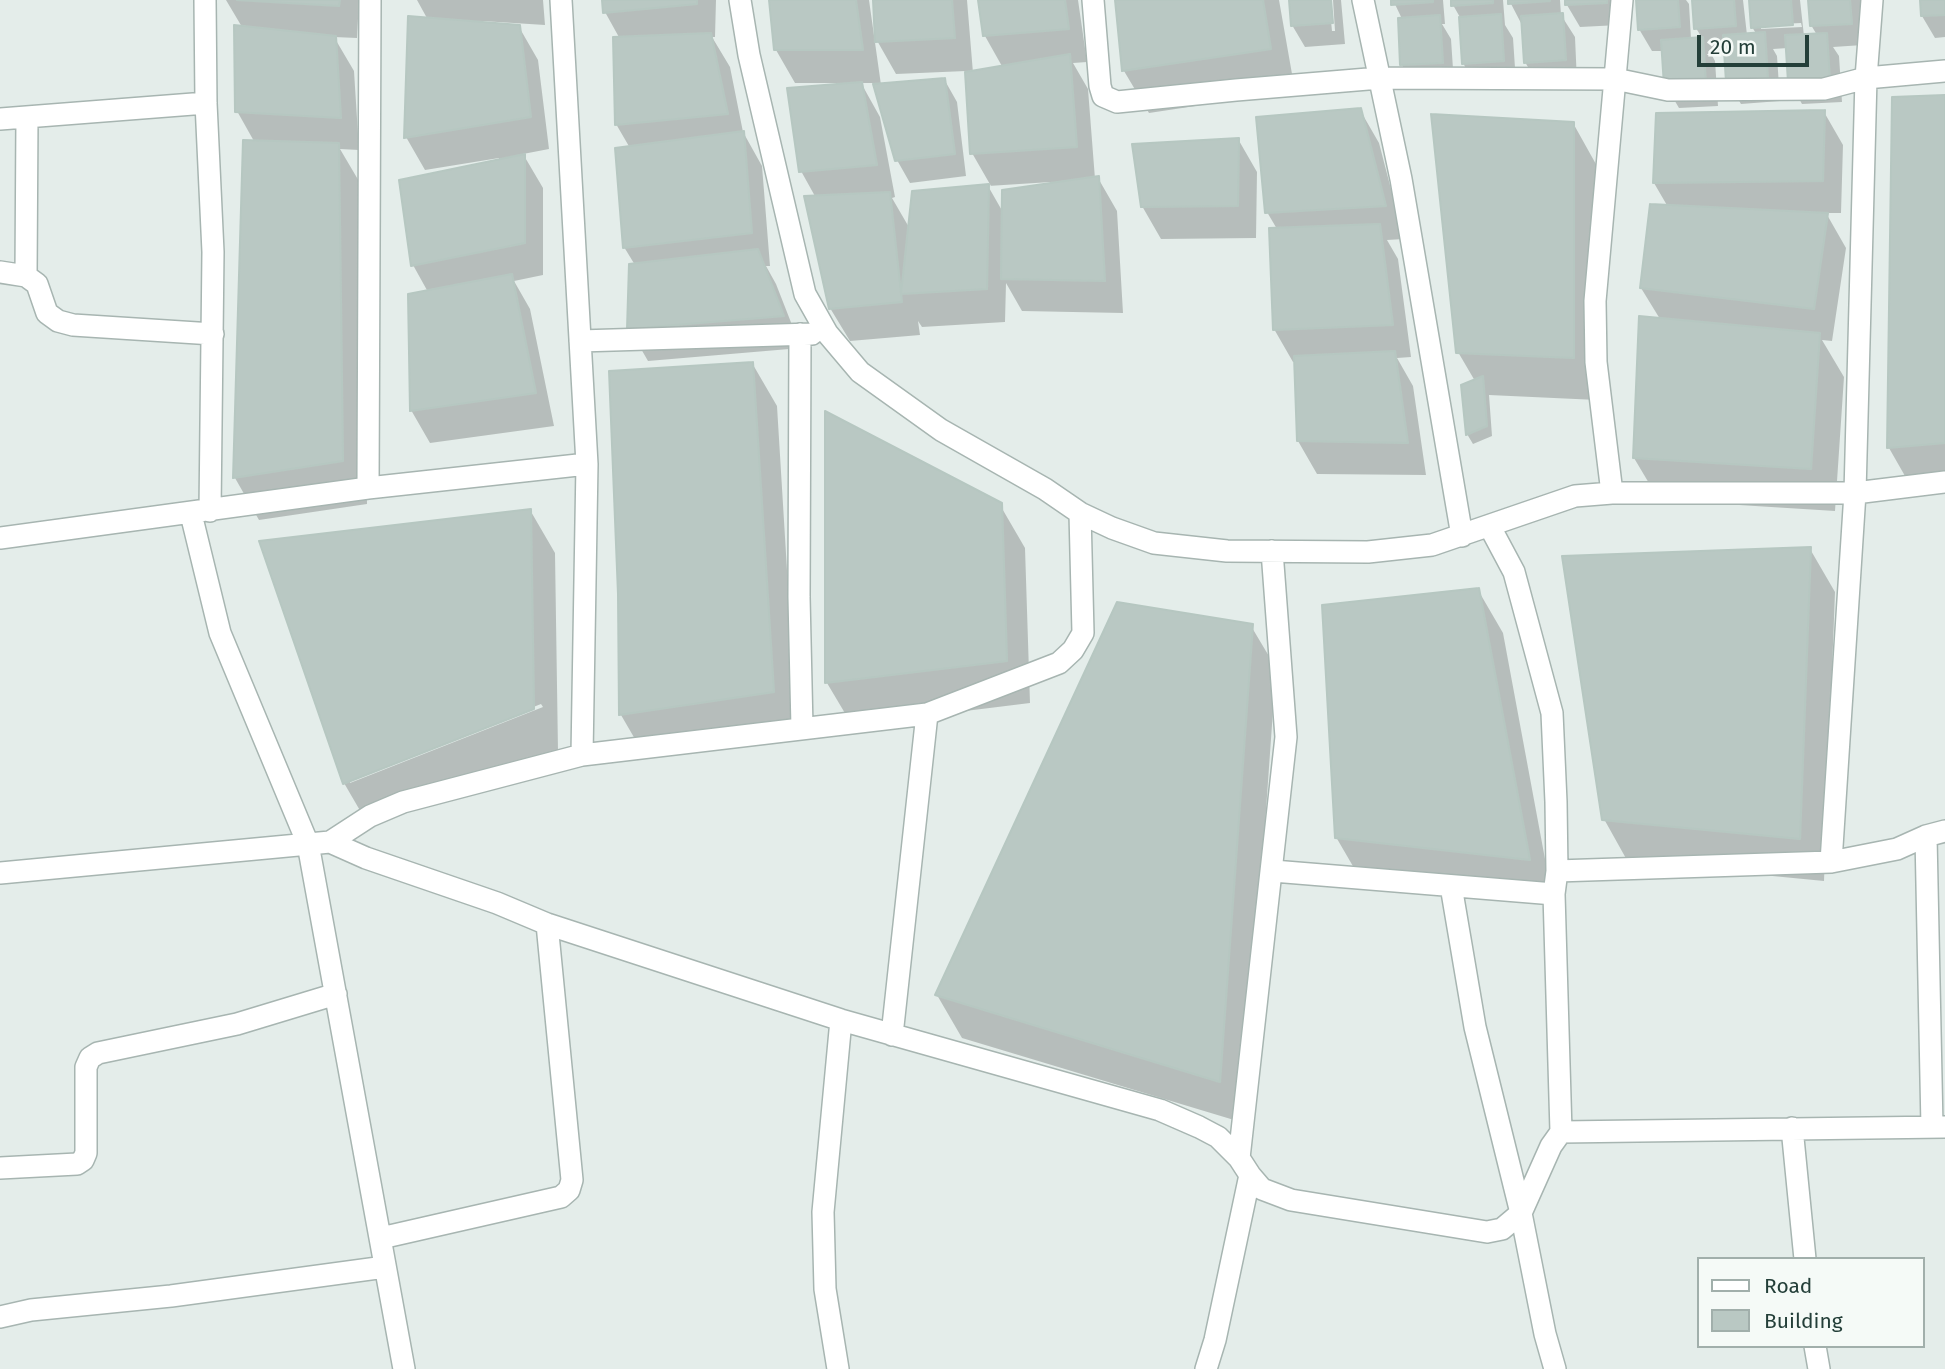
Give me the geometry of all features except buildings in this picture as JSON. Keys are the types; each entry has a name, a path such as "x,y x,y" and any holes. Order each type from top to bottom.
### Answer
{"street":[{"path":"205,0 213,334 201,512 220,633 308,844 404,1369"},
{"path":"368,488 370,0"},
{"path":"561,0 587,464 582,755"},
{"path":"740,0 748,54 805,295 827,333 860,372 930,423 1045,489 1080,513 1112,528 1154,543 1227,551 1368,552 1432,545 1575,496 1612,493 1855,494 1945,482"},
{"path":"1093,0 1100,86 1103,96 1117,103 1380,78 1615,79 1668,90 1824,89 1866,79 1945,71"},
{"path":"1363,0 1401,179 1462,536"},
{"path":"1612,493 1596,362 1595,301 1622,0"},
{"path":"1831,862 1855,494 1866,79 1872,0"},
{"path":"0,119 206,103"},
{"path":"26,276 27,117"},
{"path":"0,272 26,276 37,284 47,313 58,321 73,325 213,334"},
{"path":"580,341 827,333"},
{"path":"800,334 799,597 802,728"},
{"path":"0,538 368,488 587,464"},
{"path":"0,873 330,842 370,816 403,802 582,755 927,714 1059,663 1073,650 1083,633 1080,513"},
{"path":"330,842 366,858 497,903 547,924 841,1020 1160,1110 1218,1137 1262,1188 1291,1200 1487,1232 1502,1229 1521,1213 1551,1146 1561,1132 1555,894 1557,871 1552,713 1514,572 1490,527"},
{"path":"1206,1369 1215,1340 1245,1167 1286,737 1272,551"},
{"path":"892,1035 927,714"},
{"path":"1557,871 1831,862 1897,849 1935,834 1939,1127 1561,1132"},
{"path":"1273,871 1555,894"},
{"path":"1451,886 1475,1027 1521,1213 1545,1334 1555,1369"},
{"path":"381,1238 561,1197 569,1189 572,1180 547,924"},
{"path":"0,1168 77,1164 83,1160 86,1153 86,1067 90,1058 98,1053 237,1024 336,994"},
{"path":"838,1369 825,1289 823,1212 841,1020"},
{"path":"1792,1128 1805,1257"},
{"path":"0,1317 31,1310 171,1296 385,1267"},
{"path":"1815,1348 1819,1369"}]}
